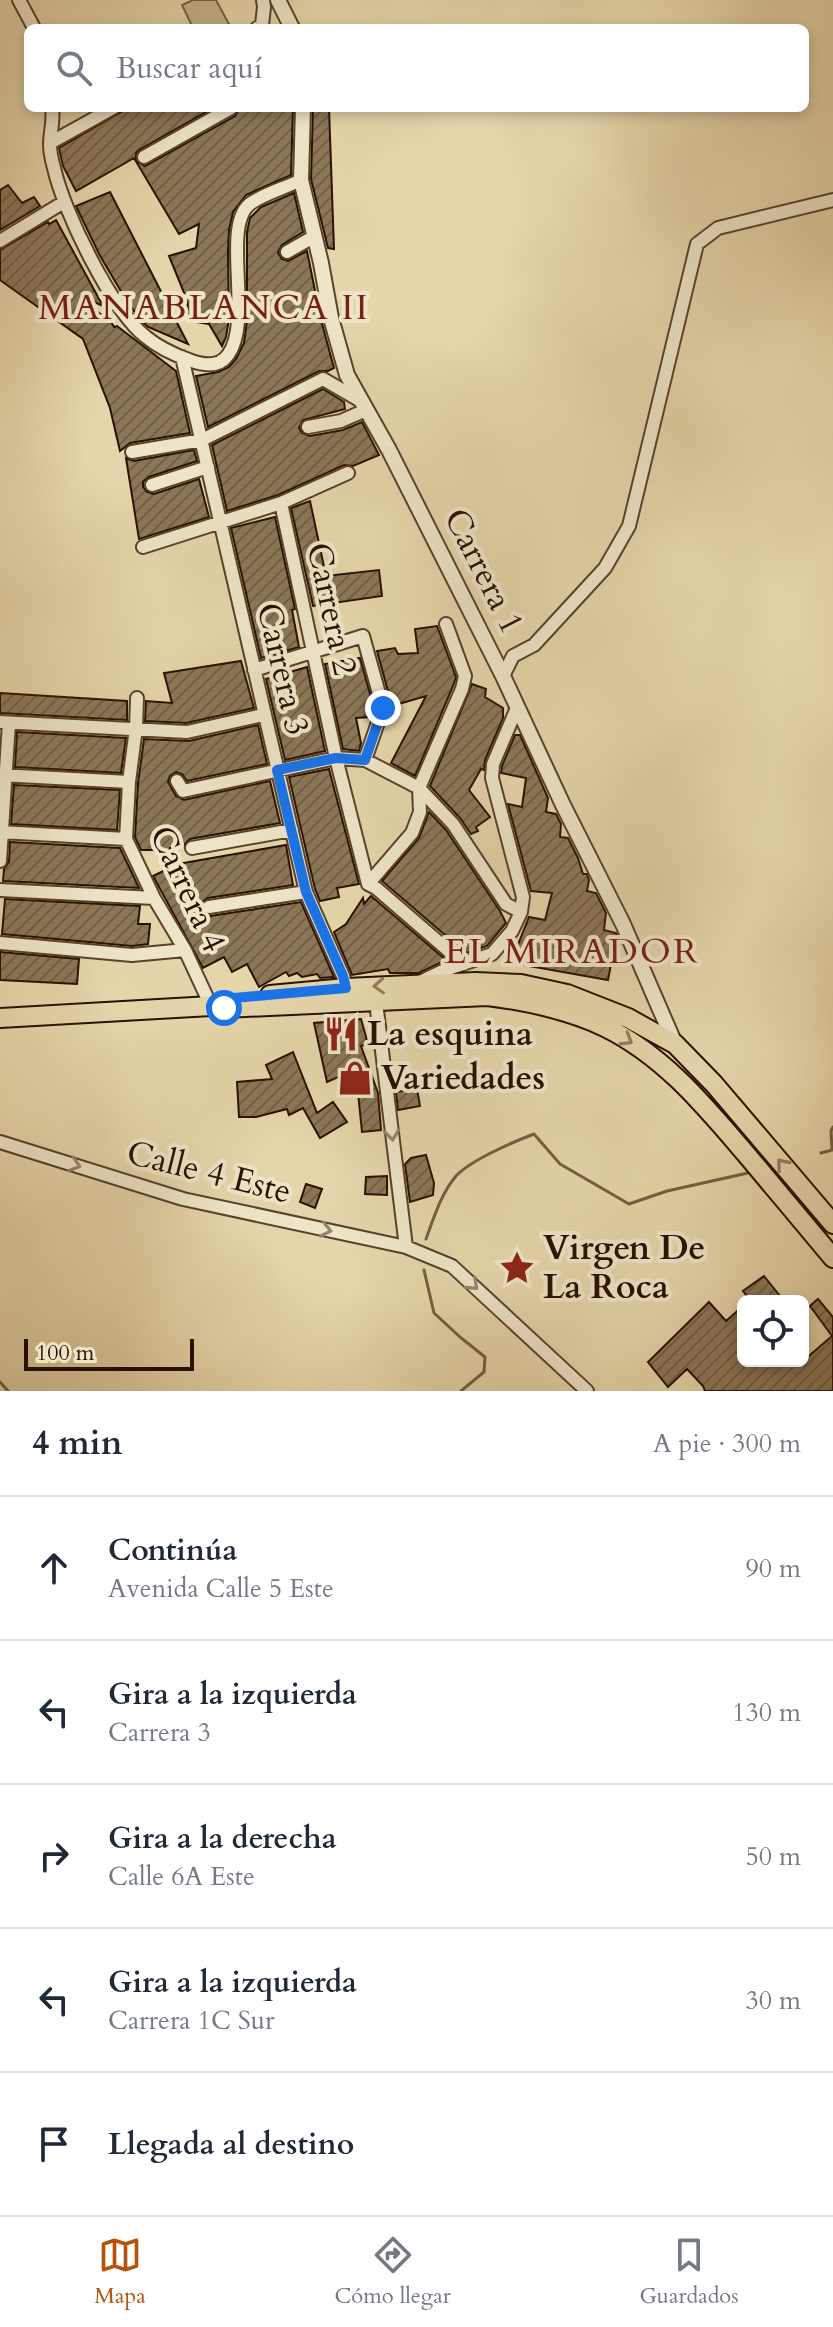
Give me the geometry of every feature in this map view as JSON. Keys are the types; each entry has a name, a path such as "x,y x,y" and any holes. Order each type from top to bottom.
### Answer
{"main road":[{"path":"211,1006 223,999 346,988 476,982 521,984 562,1001 628,1018 675,1044 714,1084 833,1224"},
{"path":"0,1018 211,1006 224,1008 487,996 562,1001 648,1053 685,1084 833,1258"}],"street":[{"path":"19,0 32,24"},
{"path":"260,24 263,0"},
{"path":"278,0 290,24"},
{"path":"53,112 50,143 64,202 111,296 145,337 201,364 217,364 226,358 236,338 239,278 236,236 240,219 249,204 301,180"},
{"path":"50,143 106,112"},
{"path":"144,157 224,112"},
{"name":"Carrera 1","path":"303,112 301,180 331,318 347,375 389,450 503,676 623,924 675,1044"},
{"path":"503,676 513,656 534,645 605,568 629,526 697,244 718,228 833,200"},
{"path":"0,241 64,202"},
{"path":"287,252 315,236"},
{"name":"Carrera 3","path":"182,357 306,892 346,988"},
{"path":"132,452 202,440 323,379 363,405 341,421 308,427"},
{"path":"152,485 208,467"},
{"path":"143,547 281,503 348,473"},
{"name":"Carrera 2","path":"281,503 336,758 368,884"},
{"path":"446,624 465,676 462,689 419,788 420,812 412,833 368,884 464,964"},
{"path":"254,670 363,636 383,708 365,760"},
{"name":"Carrera 4","path":"137,698 126,839 211,1006"},
{"path":"415,985 492,954 512,931 521,912 523,897 492,778 493,764 517,708"},
{"path":"0,861 4,723 187,732 263,715"},
{"path":"177,781 183,791 336,758 365,760 419,788 453,824 506,904 521,912"},
{"path":"3,776 129,782"},
{"path":"192,848 292,830"},
{"path":"1,832 126,839"},
{"path":"0,890 154,898"},
{"path":"209,907 306,892"},
{"path":"0,943 132,955 185,950"},
{"path":"376,1002 406,1247 452,1266 587,1391"},
{"name":"Calle 4 Este","path":"0,1142 183,1199 406,1247"}],"shaded area":[{"path":"193,0 216,0 229,24 191,24 182,5"}],"building":[{"path":"121,112 206,112 139,150 136,161 145,166 238,112 293,112 291,175 246,195 233,212 228,251 229,319 222,346 209,324 189,321 187,300 169,256 196,248 199,224 179,234 134,158 76,191 63,166 59,148"},
{"path":"313,112 329,112 334,249 328,248 311,179"},
{"path":"8,185 22,203 34,197 40,206 0,230 0,190"},
{"path":"110,192 188,344 148,327 139,318 99,254 76,206"},
{"path":"294,193 303,232 282,245 278,253 288,261 307,251 334,368 319,371 208,427 196,376 229,367 244,343 250,218 261,207"},
{"path":"56,220 103,306 88,299 86,303 176,371 190,433 130,443 120,451 110,408 83,339 0,280 0,250"},
{"path":"323,389 344,402 345,409 303,420 299,428 302,433 310,436 343,430 362,422 379,455 353,466 344,465 278,495 227,511 212,445"},
{"path":"194,450 197,461 149,477 143,482 143,487 154,494 199,479 209,517 139,539 126,458 134,461"},
{"path":"310,501 326,576 379,570 382,596 313,606 291,508"},
{"path":"275,517 295,609 292,610 299,647 261,658 231,528"},
{"path":"437,626 456,677 415,776 391,763 426,696 392,706 377,651 395,648 398,654 418,653 415,629"},
{"path":"360,658 374,708 370,717 356,718 361,743 359,751 343,749 325,664"},
{"path":"241,661 254,708 186,723 145,721 146,701 172,703 164,673"},
{"path":"307,667 325,751 285,760 266,679"},
{"path":"472,684 486,689 485,697 503,708 503,718 485,760 484,770 481,769 469,790 490,817 476,827 478,831 471,834 430,786"},
{"path":"0,693 127,701 127,720 0,713"},
{"path":"258,725 267,764 187,781 176,772 168,782 176,796 184,800 270,781 280,823 190,839 170,850 141,850 135,837 144,739 189,741"},
{"path":"17,732 126,738 121,773 15,767"},
{"path":"515,735 520,735 548,798 546,812 556,814 561,824 560,837 568,838 583,874 587,874 587,891 596,893 606,913 604,930 616,933 620,942 617,954 613,954 608,980 507,962 529,917 545,920 552,893 531,891 508,804 522,807 526,778 501,773"},
{"path":"329,769 359,884 337,888 339,897 320,901 289,777"},
{"path":"14,785 120,790 117,830 11,824"},
{"path":"429,812 446,830 506,923 487,946 466,953 382,881 419,838"},
{"path":"10,842 120,848 139,888 3,881 4,869 9,862"},
{"path":"286,845 293,885 208,898 201,903 200,909 210,916 301,902 334,977 320,978 317,974 302,977 297,973 289,976 286,972 259,987 247,964 232,972 224,957 203,968 153,876 178,864"},
{"path":"371,896 446,960 419,973 390,973 388,969 352,975 334,932 346,924 363,898 364,904"},
{"path":"5,899 140,906 138,924 150,924 148,944 132,946 2,934"},
{"path":"0,952 79,959 77,984 0,980"},
{"path":"361,1019 368,1044 361,1046 378,1093 381,1130 362,1132 357,1083 341,1086 338,1077 327,1082 314,1023"},
{"path":"293,1052 317,1113 333,1102 347,1122 320,1138 303,1108 289,1115 287,1109 256,1117 239,1117 237,1082 272,1079 266,1065"},
{"path":"417,1089 420,1106 398,1110 396,1092"},
{"path":"426,1155 434,1183 433,1195 410,1202 405,1164 411,1158"},
{"path":"387,1176 387,1195 365,1194 366,1177"},
{"path":"306,1184 322,1189 315,1208 300,1202"},
{"path":"764,1276 779,1295 746,1295 743,1291"},
{"path":"818,1299 833,1317 833,1391 705,1391 687,1369 668,1387 648,1362 709,1302 726,1321 737,1311 737,1367 809,1367 809,1356 832,1336 810,1306"}],"waterway":[{"path":"821,1153 832,1150 833,1127"},
{"path":"426,1239 442,1198 456,1176 482,1158 534,1134 560,1164 629,1204 667,1191 748,1173"},
{"path":"424,1270 434,1313 485,1357 484,1372 461,1391"},
{"path":"0,1382 8,1391"}],"place":[{"name":"La esquina","path":"341,1034"},
{"name":"Variedades","path":"355,1078"},
{"name":"Virgen De La Roca","path":"517,1268"}],"district":[{"name":"MANABLANCA II","path":"204,307"},
{"name":"EL MIRADOR","path":"572,951"}],"route":[{"path":"224,1008 211,1006 223,999 346,988 306,892 277,770 336,758 365,760 383,708"}]}
